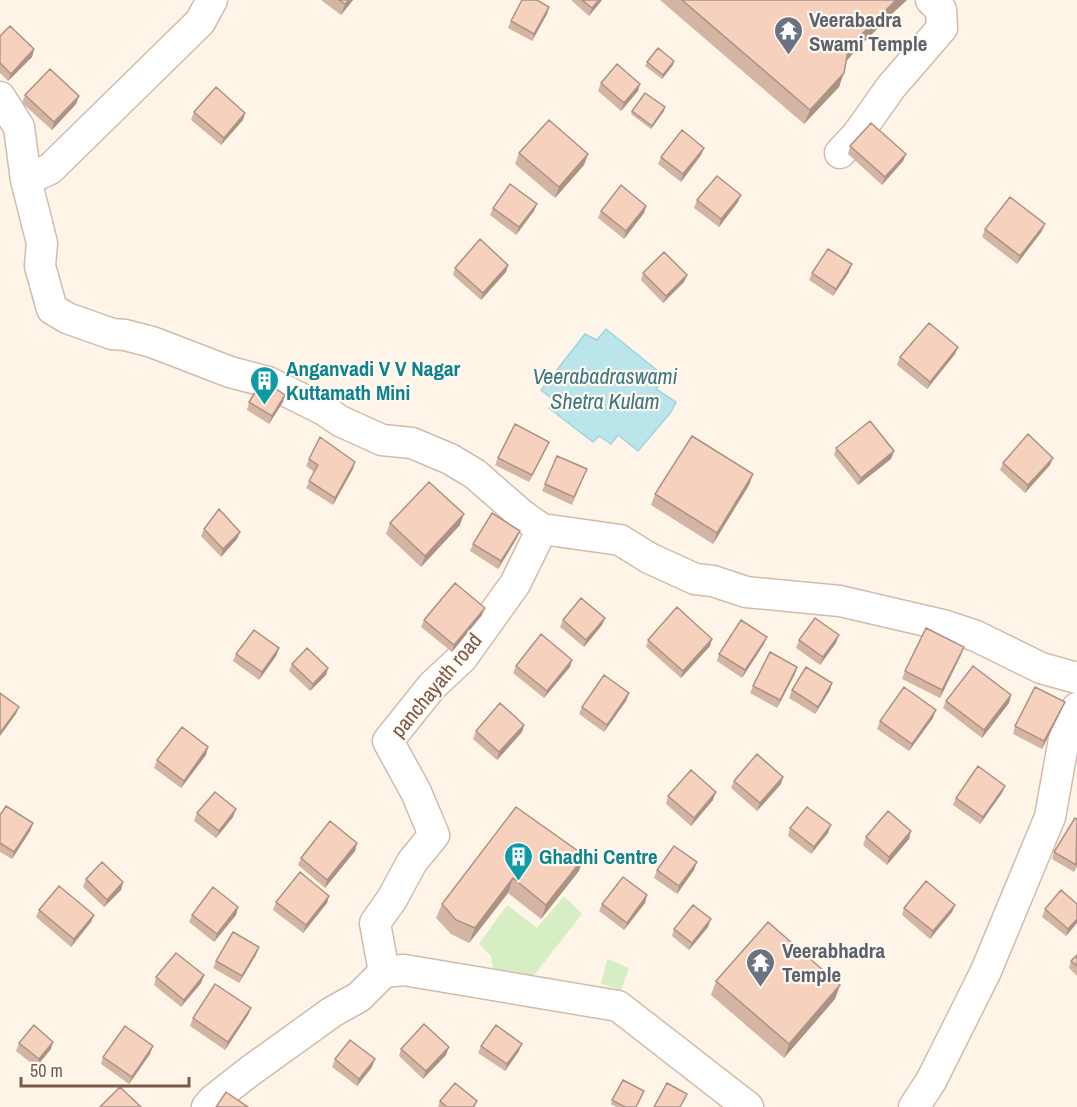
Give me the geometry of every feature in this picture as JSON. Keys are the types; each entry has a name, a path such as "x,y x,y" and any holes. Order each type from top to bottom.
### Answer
{"street":[{"path":"26,180 50,169 200,22 212,0"},
{"path":"840,153 857,135 891,87 942,28 941,10 931,0"},
{"path":"0,97 19,128 26,180 42,243 40,266 52,309 67,318 112,334 152,342 230,372 268,382 324,410 340,421 382,440 412,443 450,459 475,474 522,515 542,529 620,540 648,558 695,579 713,581 746,592 840,601 943,625 976,636 1041,668 1077,678"},
{"name":"panchayath road","path":"384,972 375,923 392,899 412,862 434,835 416,792 388,741 432,686 462,658 515,584 542,529"},
{"path":"914,1107 931,1081 986,972 1037,850 1050,816 1064,739 1077,708"},
{"path":"207,1107 250,1071 332,1012 359,997 384,972 404,970 618,1006 748,1107"}],"green space":[{"path":"564,896 582,914 531,979 493,970 491,956 479,944 507,905 537,928"},
{"path":"607,959 629,968 621,990 601,984"}],"water":[{"name":"Veerabadraswami Shetra Kulam","path":"606,329 664,376 656,389 676,402 671,412 638,451 618,435 611,444 599,436 593,442 549,408 554,400 541,390 585,334 597,340"}],"building":[{"path":"522,0 537,0 549,7 534,34 511,21"},
{"path":"582,0 599,0 592,8"},
{"name":"Veerabadra Swami Temple","path":"682,0 896,0 848,50 844,73 810,110"},
{"path":"10,26 34,49 11,74 0,63 0,36"},
{"path":"658,48 674,61 663,75 647,62"},
{"path":"617,64 640,84 624,103 601,83"},
{"path":"50,69 79,96 54,122 25,95"},
{"path":"216,87 245,113 224,138 194,112"},
{"path":"645,93 665,107 652,126 632,111"},
{"path":"549,120 588,154 559,187 519,153"},
{"path":"871,123 906,154 885,177 850,146"},
{"path":"682,130 704,148 683,174 661,157"},
{"path":"717,176 741,195 721,219 697,200"},
{"path":"510,184 537,204 519,227 493,208"},
{"path":"621,185 646,206 626,231 601,211"},
{"path":"1010,197 1045,224 1020,256 985,229"},
{"path":"480,239 508,265 483,293 455,268"},
{"path":"828,249 852,264 836,289 812,273"},
{"path":"664,252 687,275 666,296 643,273"},
{"path":"929,323 958,347 930,382 900,357"},
{"name":"Anganvadi V V Nagar Kuttamath Mini","path":"263,380 285,395 272,416 249,402"},
{"path":"870,421 894,451 861,478 836,448"},
{"path":"515,424 549,442 532,475 498,458"},
{"path":"1028,434 1053,458 1028,485 1003,463"},
{"path":"692,436 753,474 717,533 655,494"},
{"path":"320,437 355,462 335,498 309,481 318,465 309,459"},
{"path":"557,456 587,469 574,497 545,484"},
{"path":"429,482 464,514 425,556 390,523"},
{"path":"219,509 240,532 223,549 204,529"},
{"path":"492,513 520,531 501,561 473,544"},
{"path":"455,583 485,608 454,645 424,620"},
{"path":"581,598 605,618 586,640 563,620"},
{"path":"677,607 712,639 683,671 648,640"},
{"path":"815,618 839,635 823,657 799,640"},
{"path":"741,620 767,637 745,670 719,654"},
{"path":"926,628 964,647 942,690 905,671"},
{"path":"254,630 279,648 262,672 236,654"},
{"path":"541,634 572,660 547,691 516,666"},
{"path":"307,648 328,668 313,684 292,664"},
{"path":"770,652 797,667 780,700 753,686"},
{"path":"973,666 1011,695 984,730 946,701"},
{"path":"806,667 832,683 818,707 792,690"},
{"path":"604,675 629,693 607,725 582,707"},
{"path":"904,687 936,710 912,744 880,721"},
{"path":"1035,687 1065,702 1044,741 1015,726"},
{"path":"0,693 19,707 0,733"},
{"path":"500,703 524,725 499,752 476,731"},
{"path":"182,727 208,747 184,781 157,760"},
{"path":"757,754 783,777 760,803 734,781"},
{"path":"978,766 1005,786 983,817 956,798"},
{"path":"691,770 716,792 694,818 668,796"},
{"path":"215,792 236,809 219,831 197,813"},
{"path":"6,806 33,823 14,852 0,843 0,815"},
{"name":"Ghadhi Centre","path":"516,807 585,856 546,905 513,878 475,928 456,920 442,904"},
{"path":"807,807 831,825 814,847 790,828"},
{"path":"888,811 911,831 889,857 866,837"},
{"path":"1075,818 1077,819 1076,865 1054,852"},
{"path":"330,821 357,843 327,880 301,858"},
{"path":"674,846 697,862 679,886 657,870"},
{"path":"102,862 123,882 107,900 86,879"},
{"path":"300,872 329,896 306,925 276,902"},
{"path":"623,877 647,895 627,923 602,904"},
{"path":"926,881 955,905 933,931 904,908"},
{"path":"59,886 94,915 74,939 39,910"},
{"path":"213,887 238,907 217,934 192,915"},
{"path":"1061,890 1077,904 1077,919 1068,929 1045,909"},
{"path":"693,905 711,919 692,943 674,929"},
{"path":"768,922 840,985 789,1044 716,981"},
{"path":"233,932 259,947 242,976 216,961"},
{"path":"176,953 204,975 184,1000 156,977"},
{"path":"1077,955 1077,966 1071,961"},
{"path":"215,984 251,1008 228,1042 193,1018"},
{"path":"424,1024 449,1047 426,1071 401,1049"},
{"path":"34,1025 53,1042 39,1059 19,1043"},
{"path":"496,1025 522,1044 507,1064 481,1046"},
{"path":"125,1026 153,1046 132,1077 103,1057"},
{"path":"350,1040 375,1059 359,1079 335,1059"},
{"path":"623,1080 644,1091 636,1107 625,1107 612,1100"},
{"path":"455,1083 477,1101 473,1107 447,1107 440,1101"},
{"path":"667,1083 687,1094 680,1107 654,1107"},
{"path":"120,1087 141,1107 100,1107"},
{"path":"226,1092 248,1107 216,1107"}],"place":[{"name":"Veerabadra Swami Temple","path":"788,56"},
{"name":"Anganvadi V V Nagar Kuttamath Mini","path":"265,406"},
{"name":"Ghadhi Centre","path":"518,882"},
{"name":"Veerabhadra Temple","path":"761,988"}]}
